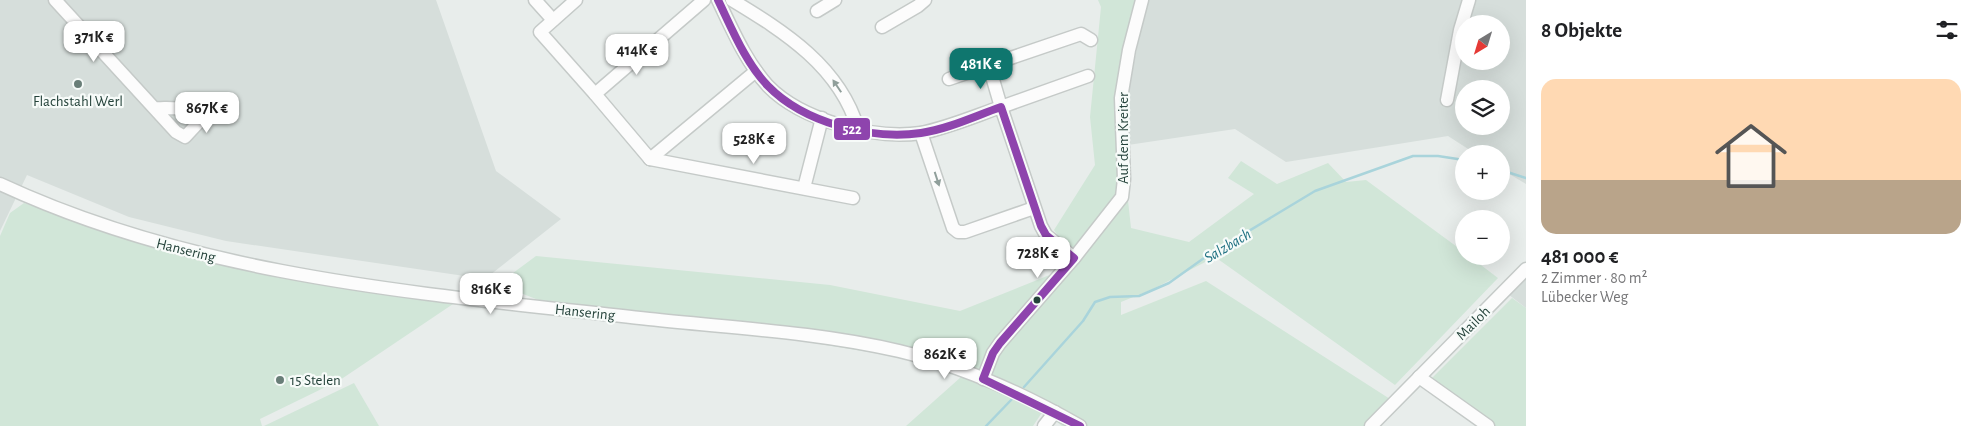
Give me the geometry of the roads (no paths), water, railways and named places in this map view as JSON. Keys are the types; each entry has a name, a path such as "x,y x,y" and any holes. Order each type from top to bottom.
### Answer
{"street":[{"path":"55,0 154,108"},
{"path":"535,0 553,20"},
{"path":"576,0 540,32 650,159 853,198"},
{"path":"595,94 704,0"},
{"path":"718,0 756,70 769,86 789,103 822,118 858,129 893,135 921,133 1088,76"},
{"path":"732,0 789,36 807,51 831,76 847,100 858,129"},
{"path":"817,12 835,0"},
{"path":"882,27 918,6 924,0"},
{"name":"Auf dem Kreiter","path":"984,379 993,353 1000,343 1074,258 1122,197 1124,179 1121,98 1129,50 1142,0"},
{"path":"1447,100 1460,30 1469,0"},
{"path":"949,79 1081,34 1091,40"},
{"path":"988,66 1034,208 1046,235 1074,258"},
{"path":"650,159 756,70"},
{"path":"804,188 822,118"},
{"path":"921,133 953,228 958,232 965,232 1034,208"},
{"name":"Hansering","path":"0,184 82,218 134,236 274,272 372,287 869,345 915,356 984,379 1055,412 1080,426"},
{"name":"Mailoh","path":"1371,426 1526,270"},
{"path":"1419,377 1488,426"},
{"path":"1044,426 1055,412"}],"waterway":[{"name":"Salzbach","path":"1024,387 1083,321 1095,302 1110,297 1139,296 1169,283 1204,258 1315,191 1413,156 1438,156 1455,159"},
{"name":"Salzbach","path":"1510,173 1526,178"},
{"name":"Salzbach","path":"986,426 1013,398"}],"place":[{"name":"Flachstahl Werl","path":"78,84"},
{"name":"15 Stelen","path":"280,380"}]}
